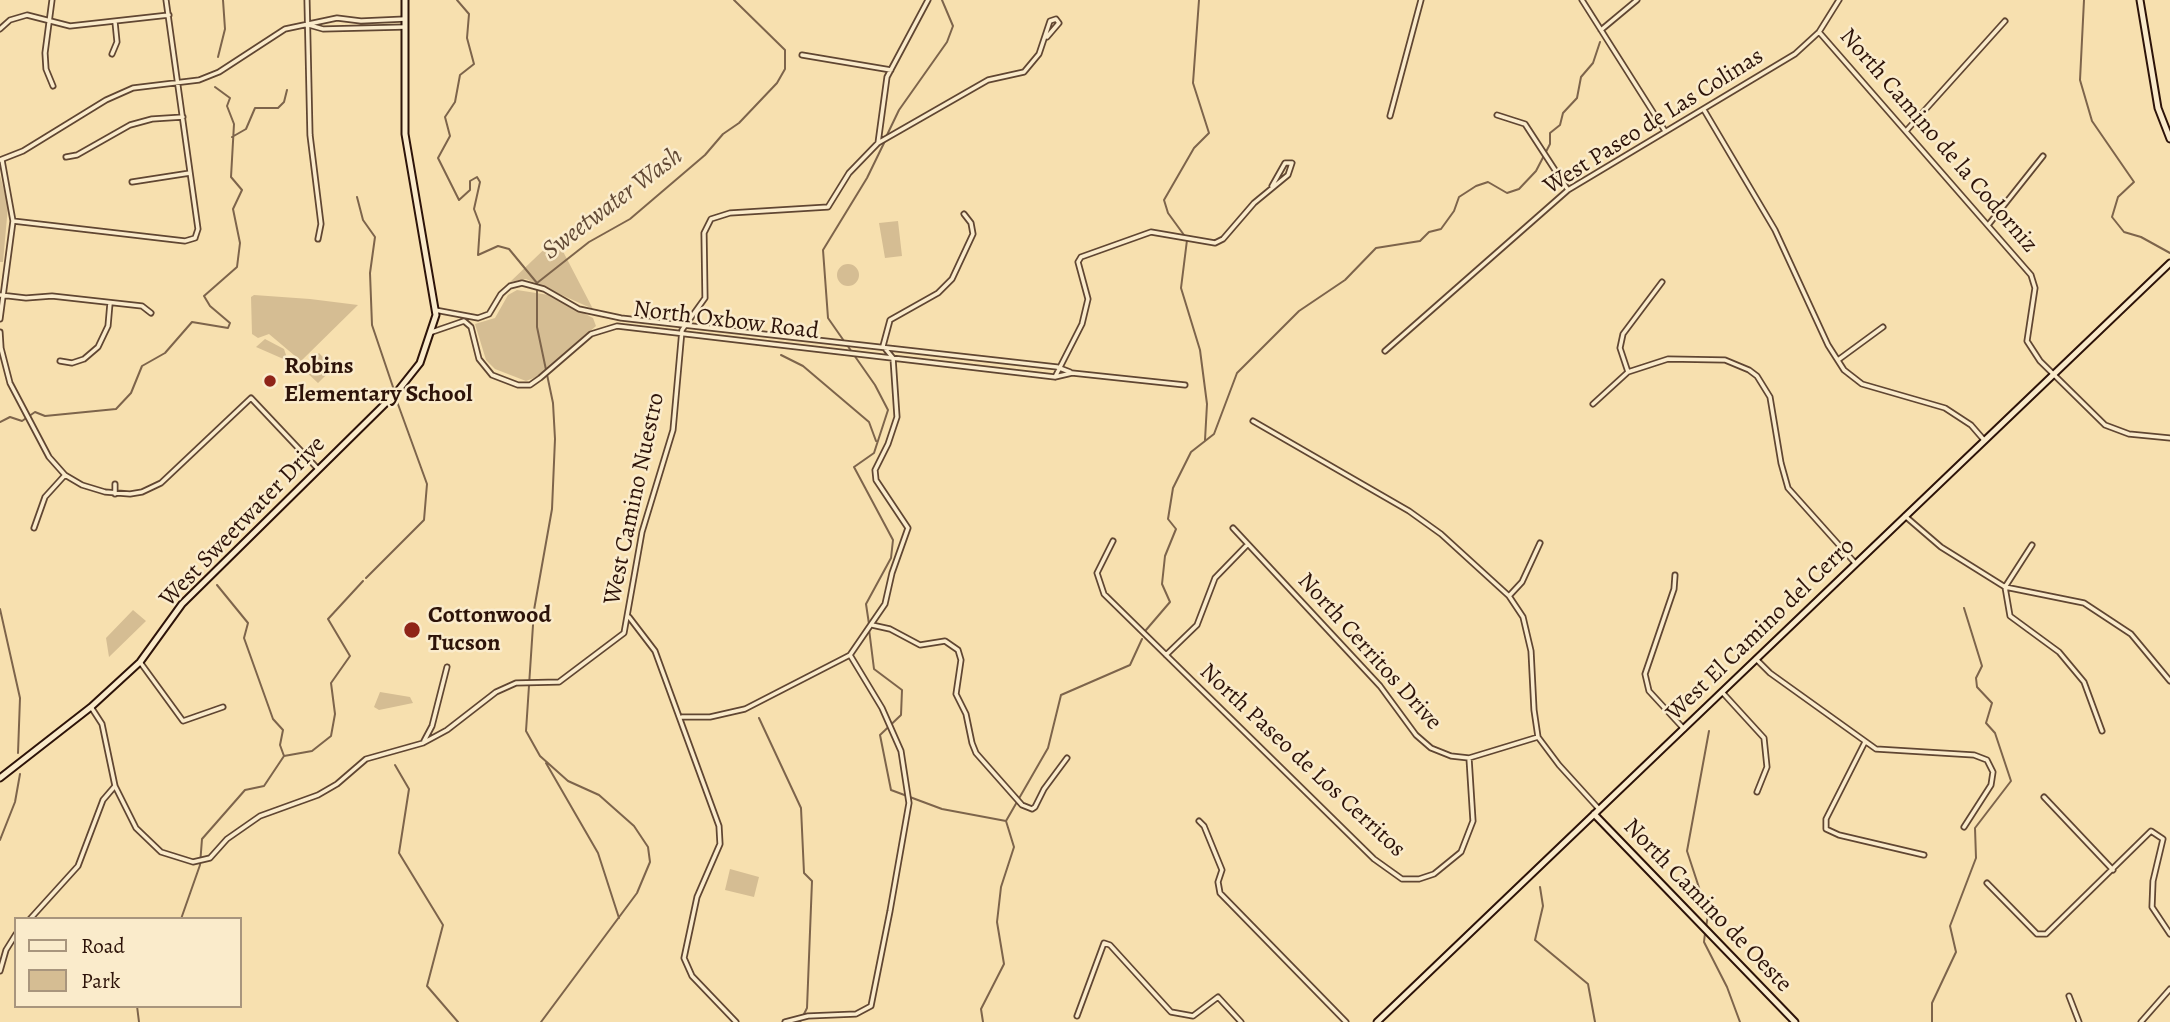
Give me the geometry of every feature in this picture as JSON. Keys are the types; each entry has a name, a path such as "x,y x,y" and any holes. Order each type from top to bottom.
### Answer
{"street":[{"path":"52,0 48,20 46,69 53,86"},
{"path":"13,221 185,241 196,239 198,229 166,0"},
{"path":"307,0 310,135 321,224 318,239"},
{"name":"West Sweetwater Drive","path":"0,778 91,707 140,662 182,604 397,392 420,363 432,332 435,310 405,134 405,0"},
{"path":"878,143 891,70 928,0"},
{"path":"1390,116 1421,0"},
{"path":"1582,0 1665,132"},
{"path":"1600,30 1636,0"},
{"name":"West Paseo de Las Colinas","path":"1385,351 1567,190 1795,54 1819,32 1839,0"},
{"path":"2140,0 2158,108 2170,139"},
{"path":"0,29 10,20 27,15 70,26 169,15"},
{"path":"0,319 13,221 1,160 106,100 133,88 179,82 219,72 267,38 285,29 337,18 361,21 405,19"},
{"name":"West Camino Nuestro","path":"91,707 106,735 115,786 136,828 147,841 176,859 193,862 211,858 227,839 260,816 337,784 366,759 423,743 447,730 496,692 516,683 559,681 624,632 629,617 642,532 673,430 682,330 688,326 705,298 704,233 711,219 730,213 828,207 849,173 878,143 988,80 1024,72 1059,23 1056,19 1050,21 1047,37"},
{"path":"1907,130 2005,21"},
{"path":"112,54 117,42 115,22"},
{"path":"307,24 323,29 405,27"},
{"name":"North Camino de la Codorniz","path":"1819,32 2031,275 2035,288 2027,341 2053,375 2113,430 2170,438"},
{"path":"802,55 891,70"},
{"path":"1704,110 1775,230 1844,370 1861,384 1945,408 1960,416 1984,441"},
{"path":"1497,115 1525,124 1567,190"},
{"path":"66,157 77,155 130,125 152,119 183,117"},
{"path":"1989,225 2043,156"},
{"path":"1055,377 1057,367 1082,324 1088,299 1078,261 1081,257 1151,232 1215,243 1223,239 1272,186 1288,175 1293,163 1285,163 1272,186"},
{"path":"132,182 190,173"},
{"path":"682,717 710,717 745,709 850,655 885,604 892,573 908,528 876,480 875,470 897,417 893,358 883,346 890,320 938,293 952,279 973,234 971,223 964,214"},
{"name":"West El Camino del Cerro","path":"1377,1022 2170,263"},
{"path":"1628,372 1619,348 1623,334 1662,282"},
{"name":"North Oxbow Road","path":"435,310 478,318 489,314 501,294 510,286 522,283 544,289 592,313 1057,367 1072,373 1185,385"},
{"path":"2,295 52,296 142,306 151,313"},
{"path":"60,361 72,363 84,359 98,347 108,326 110,303"},
{"name":"North Oxbow Road","path":"432,332 464,321 471,327 479,359 492,376 518,385 530,385 591,334 603,328 617,326 1055,377 1072,373"},
{"path":"1838,360 1883,327"},
{"path":"0,332 0,348 10,383 49,457 65,475 82,485 115,494 142,492 172,475 251,398 317,469"},
{"path":"1592,404 1628,372 1668,359 1725,360 1757,376 1770,397 1780,459 1788,488 1856,564"},
{"name":"North Camino de Oeste","path":"1253,421 1409,511 1441,534 1509,596 1523,617 1531,651 1538,737 1597,812 1792,1021"},
{"path":"34,528 46,497 65,475"},
{"path":"115,484 115,494"},
{"path":"1905,516 1941,547 2005,587 2084,603 2131,634 2170,681"},
{"name":"North Cerritos Drive","path":"1233,528 1380,686 1416,735 1441,752 1469,758"},
{"name":"North Paseo de Los Cerritos","path":"1113,541 1097,573 1104,594 1374,859 1402,879 1419,879 1434,874 1461,852 1473,821 1469,758"},
{"path":"1509,596 1522,582 1540,542"},
{"path":"1166,656 1196,625 1215,578 1248,544"},
{"path":"2032,545 2005,587 2010,616 2059,652 2084,682 2102,731"},
{"path":"1675,575 1674,589 1645,674 1649,691 1684,729"},
{"path":"629,617 655,651 682,717 701,782 719,826 720,844 696,897 684,958 692,976 736,1022"},
{"path":"872,625 890,629 920,645 945,642 958,650 961,660 956,694 966,714 972,743 976,752 1022,805 1031,809 1035,807 1044,789 1067,758"},
{"path":"785,1022 808,1016 856,1014 871,1006 890,912 909,803 901,751 882,708 850,655"},
{"path":"1756,659 1770,673 1866,742 1888,751 1974,755 1987,760 1993,772 1992,785 1964,827"},
{"path":"140,662 183,721 223,707"},
{"path":"423,743 432,726 447,667"},
{"path":"1722,692 1764,738 1767,767 1757,792"},
{"path":"1469,758 1538,737"},
{"path":"1866,742 1826,819 1826,829 1839,835 1924,855"},
{"path":"32,917 78,866 103,800 115,786"},
{"path":"2045,797 2113,870"},
{"path":"1199,821 1204,826 1222,870 1218,882 1220,893 1346,1022"},
{"path":"1987,883 2040,935 2046,934 2151,831 2163,839 2153,881 2152,907 2170,934"},
{"path":"0,971 14,939"},
{"path":"1077,1016 1104,943 1110,945 1171,1012 1193,1016 1218,997 1241,1022"},
{"path":"2141,1022 2170,989"},
{"path":"2069,996 2079,1022"}],"green space":[{"path":"0,175 8,206 3,262 0,262"},
{"path":"898,221 902,256 885,258 879,223"},
{"path":"556,238 593,309 526,279 510,282"},
{"path":"844,264 852,264 859,271 859,279 852,286 844,286 837,279 837,271"},
{"path":"517,290 549,295 593,318 596,326 539,376 526,381 495,369 486,360 475,324 495,318 508,295"},
{"path":"254,295 358,305 301,361 269,334 258,338 252,334 251,297"},
{"path":"265,339 284,349 288,361 256,347"},
{"path":"319,353 333,368 318,383 303,369"},
{"path":"133,610 146,621 109,657 106,638"},
{"path":"380,692 410,697 413,703 379,710 374,707"},
{"path":"730,869 759,877 754,897 725,890"}],"waterway":[{"path":"218,57 225,29 223,0"},
{"path":"457,0 469,14 467,38 474,64 460,75 455,102 445,117 450,136 438,158 459,200 470,190 470,181 477,177 480,182 474,209 480,225 478,255 498,246 509,249 537,283"},
{"name":"Sweetwater Wash","path":"541,1022 637,893 650,862 648,847 634,826 599,795 568,781 540,756 526,731 534,610 552,509 555,439 553,403 537,327 537,283 589,242 630,219 705,155 723,134 739,123 777,83 785,69 785,50 734,0"},
{"path":"887,135 899,110 947,42 953,26 942,0"},
{"path":"1184,235 1168,213 1164,200 1194,148 1209,133 1193,83 1199,0"},
{"path":"2084,0 2080,80 2092,121 2134,182 2118,197 2112,217 2124,232 2141,237 2170,253"},
{"path":"1146,630 1170,602 1162,584 1165,556 1176,529 1168,519 1173,488 1191,452 1214,434 1237,373 1299,311 1345,280 1376,248 1420,241 1429,232 1441,229 1454,211 1459,197 1476,186 1488,182 1507,193 1519,189 1536,171 1550,144 1550,133 1560,125 1563,113 1577,98 1581,77 1593,63 1600,42"},
{"path":"0,422 10,417 22,421 35,412 45,416 116,409 131,393 142,366 165,353 192,322 228,328 230,323 210,306 204,296 237,267 240,243 233,209 242,190 231,177 234,124 227,106 230,98 215,87"},
{"path":"232,137 246,129 255,108 278,108 284,102 287,90"},
{"path":"844,341 828,318 823,250 867,178 885,141"},
{"path":"357,197 363,220 375,237 370,273 372,325 394,390"},
{"path":"1187,240 1181,288 1200,350 1207,404 1205,440"},
{"path":"847,345 875,385 888,410 874,453 854,467 893,540 891,558 866,604 869,624"},
{"path":"781,355 803,366 869,422 876,441"},
{"path":"366,578 424,520 427,484 395,396"},
{"path":"284,756 312,751 331,736 335,714 331,683 350,656 328,619 363,581"},
{"path":"182,917 200,865 202,839 245,790 264,786 284,756 280,745 283,730 273,719 244,638 248,623 217,585"},
{"path":"1932,1022 1932,1003 1956,952 1950,926 1976,858 1975,828 2011,781 1995,733 1986,723 1992,703 1977,687 1976,678 1982,666 1964,608"},
{"path":"0,609 20,698 18,753"},
{"path":"869,629 874,669 902,690 901,715 880,735 891,790 942,809 1006,821"},
{"path":"983,1022 981,1009 1004,964 997,922 1001,887 1014,847 1006,821 1048,748 1061,695 1130,665 1142,639"},
{"path":"759,718 801,808 804,873 812,881 807,1008 800,1022"},
{"path":"1706,927 1708,915 1687,851 1709,731"},
{"path":"546,763 598,853 619,918"},
{"path":"395,765 409,789 399,853 443,925 427,986 458,1022"},
{"path":"0,840 15,802 20,774"},
{"path":"1540,887 1543,906 1535,940 1588,984 1595,1022"},
{"path":"1705,933 1704,942 1727,987 1740,1022"},
{"path":"137,1008 139,1022"}],"place":[{"name":"Robins Elementary School","path":"270,381"},
{"name":"Cottonwood Tucson","path":"412,630"}]}
